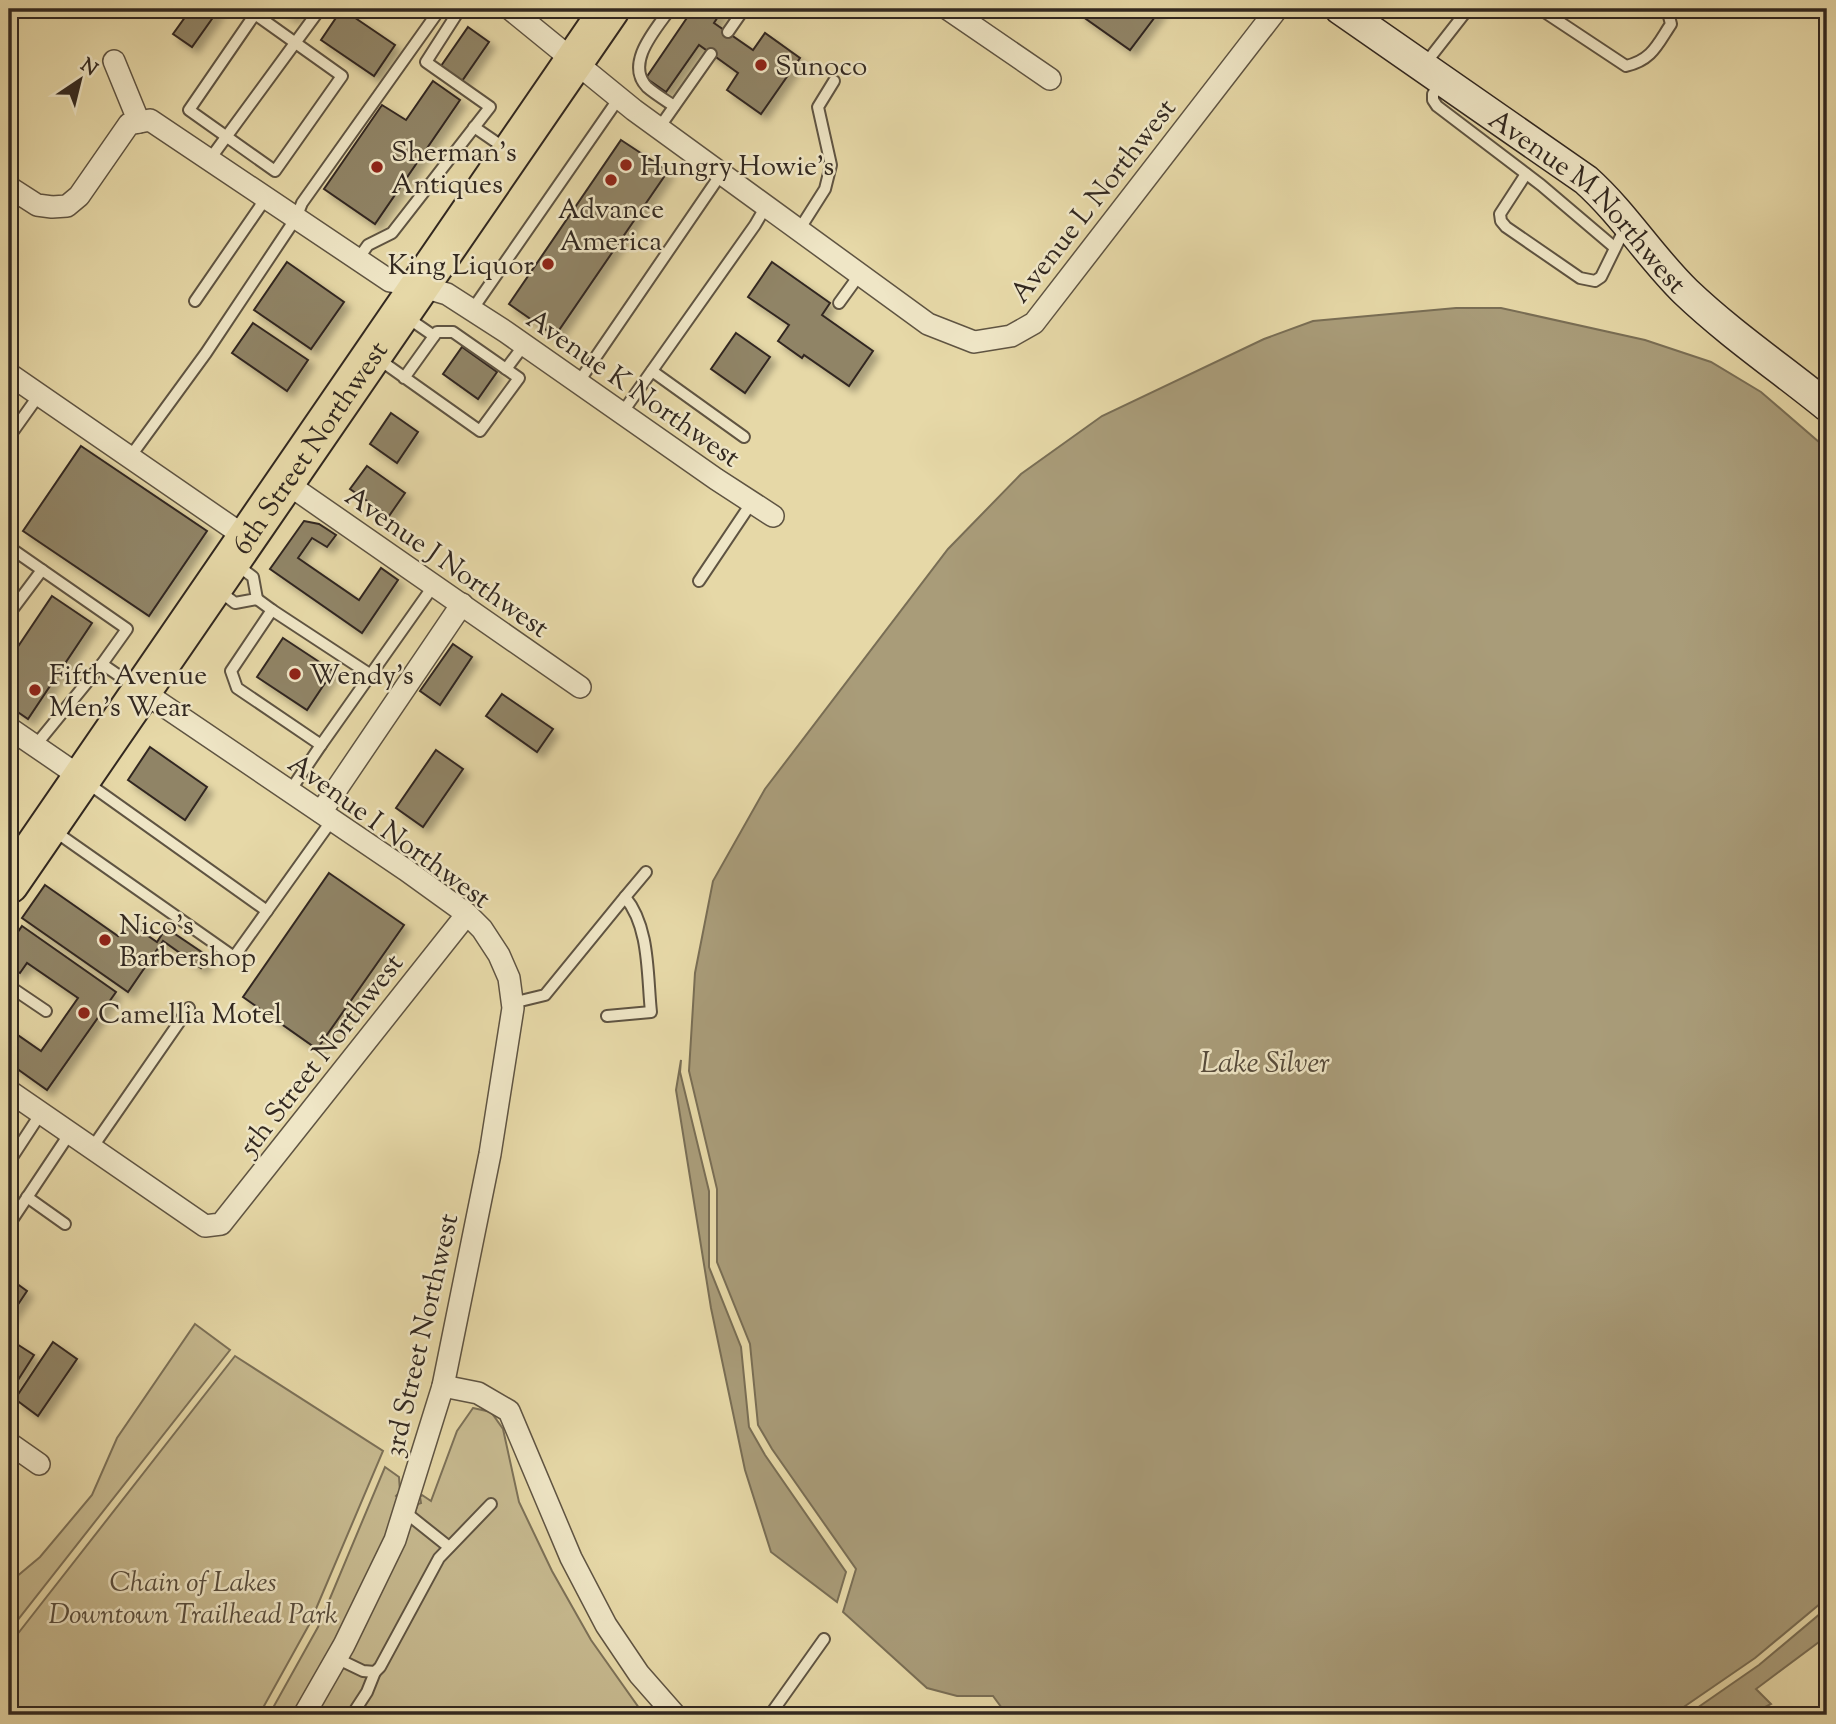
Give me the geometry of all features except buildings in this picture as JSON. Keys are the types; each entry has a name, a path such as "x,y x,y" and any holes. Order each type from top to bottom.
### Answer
{"highway":[{"name":"6th Street Northwest","path":"9,882 610,9"}],"street":[{"name":"Avenue L Northwest","path":"510,9 619,98 928,324 974,342 1011,336 1034,323 1277,9"},
{"path":"948,9 1050,79"},
{"name":"Avenue M Northwest","path":"1340,9 1433,74 1549,173 1601,193 1621,235 1655,260 1686,292 1827,406"},
{"path":"9,187 37,205 52,207 67,206 79,196 129,124 139,122 114,61"},
{"name":"Avenue K Northwest","path":"139,122 150,120 211,159 390,281 410,300 447,294 773,516"},
{"path":"9,374 130,457 230,561"},
{"name":"Avenue J Northwest","path":"285,482 580,687"},
{"path":"327,816 462,604"},
{"name":"Avenue I Northwest","path":"142,691 327,816 467,914 482,929 499,955 509,978 512,1003 490,1154"},
{"path":"9,728 82,778"},
{"name":"5th Street Northwest","path":"92,1148 205,1226 221,1224 467,914"},
{"path":"9,1091 92,1148"},
{"name":"3rd Street Northwest","path":"304,1715 396,1540 443,1385 490,1154"},
{"path":"443,1385 478,1393 509,1411 566,1546 606,1625 639,1674 674,1715"},
{"path":"9,1443 40,1464"}],"lane":[{"path":"211,159 320,9"},
{"path":"130,457 206,353 296,218 302,203 440,9"},
{"path":"358,259 368,245 392,233 490,107 426,62 460,9"},
{"path":"670,9 643,48 639,68 646,86 674,106"},
{"path":"727,32 744,9"},
{"path":"1468,9 1433,74 1433,100 1437,106 1526,174 1549,173"},
{"path":"1540,9 1626,66 1641,62 1654,51 1671,24 1667,9"},
{"path":"255,14 295,43 342,76 275,171 189,110 255,14"},
{"path":"659,128 711,54"},
{"path":"799,230 825,189 831,165 818,107 834,81"},
{"path":"472,310 619,98"},
{"path":"474,127 511,153"},
{"path":"578,383 721,174"},
{"path":"1526,174 1500,214 1501,221 1587,281 1595,281 1601,277 1621,235"},
{"path":"195,301 266,198"},
{"path":"622,413 766,206"},
{"path":"839,303 860,274"},
{"path":"410,300 434,336"},
{"path":"372,355 404,378 480,430 519,378 453,332 437,332 404,378"},
{"path":"506,369 524,345"},
{"path":"652,371 744,436"},
{"path":"9,437 39,395"},
{"path":"699,581 752,502"},
{"path":"9,547 127,629 35,746"},
{"path":"230,561 235,603 257,599"},
{"path":"230,561 253,577 257,599 371,675"},
{"path":"9,614 42,570"},
{"path":"290,791 434,585"},
{"path":"272,610 231,671 237,688 321,746"},
{"path":"102,664 142,691"},
{"path":"82,778 105,798 267,911"},
{"path":"48,827 234,957 267,911 327,816"},
{"path":"512,1003 545,995 646,872"},
{"path":"607,1016 651,1012 643,940 634,909 625,897"},
{"path":"9,986 46,1011"},
{"path":"92,1148 190,1008"},
{"path":"9,1162 41,1113"},
{"path":"10,1223 70,1133"},
{"path":"27,1197 65,1224"},
{"path":"352,1715 439,1558 491,1504"},
{"path":"405,1512 449,1547"},
{"path":"770,1715 824,1639"},
{"path":"336,1658 363,1671 375,1672"}],"green space":[{"path":"195,1324 230,1350 9,1631 9,1583 40,1557 92,1495 117,1438"},
{"name":"Chain of Lakes Downtown Trailhead Park","path":"235,1356 383,1451 310,1623 259,1715 9,1715 9,1645"},
{"path":"473,1408 491,1412 503,1429 519,1502 552,1571 591,1640 644,1715 315,1715 404,1544 418,1504 421,1503 420,1497 422,1495 431,1501 457,1431"},
{"path":"385,1467 399,1477 400,1492 396,1496 399,1499 365,1583 293,1715 269,1715 318,1627"}],"water":[{"name":"Lake Silver","path":"1456,308 1501,308 1645,340 1711,362 1761,392 1827,449 1827,1598 1755,1658 1672,1715 1007,1715 993,1696 957,1696 927,1688 843,1612 856,1569 758,1425 750,1344 717,1262 717,1189 689,1071 695,973 713,881 765,789 948,549 1021,474 1102,416 1264,339 1313,321"},
{"path":"681,1060 680,1072 709,1191 709,1267 741,1347 749,1427 765,1455 846,1572 837,1602 771,1552 745,1470 711,1308 676,1090"},
{"path":"1827,1608 1827,1636 1756,1689 1771,1704 1750,1715 1687,1715 1759,1665"}],"place":[{"name":"Sunoco","path":"761,65"},
{"name":"Hungry Howie's","path":"626,165"},
{"name":"Sherman’s Antiques","path":"377,167"},
{"name":"Advance America","path":"611,180"},
{"name":"King Liquor","path":"548,264"},
{"name":"Wendy's","path":"295,674"},
{"name":"Fifth Avenue Men's Wear","path":"35,690"},
{"name":"Nico's Barbershop","path":"105,940"},
{"name":"Camellia Motel","path":"84,1013"}]}
